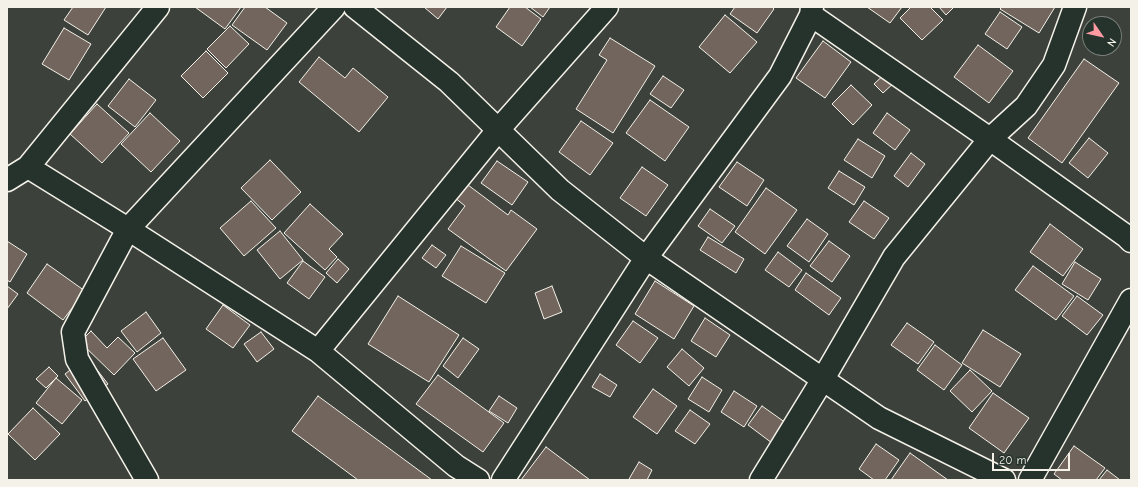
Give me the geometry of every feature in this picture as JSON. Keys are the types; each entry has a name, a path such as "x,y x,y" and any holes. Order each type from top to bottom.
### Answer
{"street":[{"path":"7,180 28,167 158,7"},
{"path":"147,480 77,359 73,332 128,229 334,7"},
{"path":"354,7 449,82 560,190 646,258 879,418 1004,480"},
{"path":"318,351 498,130 607,7"},
{"path":"761,480 823,379 894,257 990,139 1026,106 1054,65 1075,7"},
{"path":"503,480 646,258 780,76 812,11 1131,241"},
{"path":"28,167 128,229 318,351 456,466 478,480"},
{"path":"1030,480 1131,300"}],"building":[{"path":"73,7 106,7 88,35 64,20"},
{"path":"195,7 241,7 225,29"},
{"path":"245,7 265,7 287,23 267,50 232,25"},
{"path":"424,7 447,7 438,19"},
{"path":"510,7 525,7 541,19 522,46 496,27"},
{"path":"530,7 550,7 543,17"},
{"path":"735,7 772,7 774,9 757,33 730,14"},
{"path":"867,7 902,7 890,23"},
{"path":"911,7 930,7 943,20 922,40 900,18"},
{"path":"939,7 954,7 946,15"},
{"path":"1002,7 1055,7 1039,33 1000,9"},
{"path":"1000,12 1022,27 1007,49 985,34"},
{"path":"725,15 757,42 730,73 699,47"},
{"path":"230,26 249,44 226,68 207,49"},
{"path":"64,28 91,44 69,80 42,64"},
{"path":"610,38 655,66 613,133 576,109 607,60 599,55"},
{"path":"823,41 851,62 825,98 796,78"},
{"path":"978,45 1013,71 989,103 954,77"},
{"path":"206,51 228,73 203,98 181,76"},
{"path":"319,57 345,78 353,68 388,97 359,132 299,82"},
{"path":"1084,59 1119,83 1062,163 1028,138"},
{"path":"888,71 897,80 883,93 874,84"},
{"path":"663,76 684,90 671,108 650,94"},
{"path":"129,79 156,100 135,127 108,106"},
{"path":"851,85 872,105 853,125 832,104"},
{"path":"650,100 689,127 665,161 626,133"},
{"path":"97,104 129,133 102,163 70,134"},
{"path":"150,113 180,141 151,172 121,144"},
{"path":"887,113 910,130 895,150 873,133"},
{"path":"581,121 613,143 590,175 559,152"},
{"path":"1089,138 1108,153 1088,178 1069,163"},
{"path":"858,139 885,156 872,178 844,160"},
{"path":"911,153 925,164 908,187 894,176"},
{"path":"270,160 301,192 272,220 241,188"},
{"path":"497,161 528,182 512,205 481,183"},
{"path":"737,162 764,180 747,206 719,187"},
{"path":"642,167 668,185 646,216 620,198"},
{"path":"839,171 865,187 854,205 828,188"},
{"path":"464,182 508,215 511,210 537,229 506,271 448,229 465,206 454,197"},
{"path":"766,188 797,210 765,254 735,232"},
{"path":"251,201 276,228 244,256 220,228"},
{"path":"864,201 889,218 874,239 849,222"},
{"path":"310,204 343,234 329,249 337,257 325,270 284,233"},
{"path":"710,209 735,226 722,243 698,226"},
{"path":"807,219 828,234 809,262 787,246"},
{"path":"1050,224 1083,249 1063,276 1030,252"},
{"path":"280,231 303,260 280,279 257,250"},
{"path":"708,237 744,259 736,273 700,250"},
{"path":"7,241 27,254 10,282 7,280"},
{"path":"829,241 850,256 832,282 810,266"},
{"path":"432,245 446,255 436,268 422,258"},
{"path":"461,246 505,273 486,303 442,276"},
{"path":"778,252 802,270 789,287 765,270"},
{"path":"338,259 349,269 337,283 326,273"},
{"path":"303,261 325,277 309,299 287,283"},
{"path":"1075,262 1101,279 1088,300 1062,284"},
{"path":"47,264 85,291 63,320 27,293"},
{"path":"1033,266 1074,296 1056,320 1015,290"},
{"path":"806,273 841,298 829,315 795,290"},
{"path":"655,281 694,306 674,339 635,314"},
{"path":"7,286 18,294 7,309"},
{"path":"552,286 562,312 544,319 535,293"},
{"path":"398,296 459,335 429,382 368,344"},
{"path":"1077,296 1103,315 1087,335 1062,316"},
{"path":"223,305 250,325 233,348 206,329"},
{"path":"146,312 161,333 137,352 121,331"},
{"path":"705,318 730,335 716,357 691,341"},
{"path":"633,321 658,338 640,363 616,345"},
{"path":"907,323 934,342 918,364 891,345"},
{"path":"983,330 1021,354 1000,387 962,363"},
{"path":"91,331 107,348 118,337 135,353 114,375 80,342"},
{"path":"261,332 274,349 257,362 244,344"},
{"path":"163,338 186,370 156,391 133,359"},
{"path":"463,338 479,349 458,378 443,366"},
{"path":"935,345 962,365 944,390 917,370"},
{"path":"682,349 704,368 689,386 667,367"},
{"path":"87,357 108,384 85,401 65,374"},
{"path":"49,367 58,376 46,388 36,379"},
{"path":"970,370 992,391 972,412 950,391"},
{"path":"600,374 617,385 610,397 592,387"},
{"path":"438,375 504,423 483,452 416,404"},
{"path":"702,377 722,390 709,412 688,399"},
{"path":"56,378 82,400 62,424 36,403"},
{"path":"653,389 677,406 657,434 633,417"},
{"path":"734,391 757,406 744,427 721,412"},
{"path":"993,393 1029,418 1004,453 969,428"},
{"path":"318,396 432,480 358,480 292,431"},
{"path":"499,396 517,408 508,423 489,411"},
{"path":"762,406 786,423 772,443 748,425"},
{"path":"33,408 60,434 35,460 8,434"},
{"path":"690,410 710,424 695,444 675,431"},
{"path":"876,444 899,460 885,480 874,480 859,469"},
{"path":"1074,446 1105,468 1096,480 1062,480 1054,474"},
{"path":"546,447 590,480 521,480"},
{"path":"910,453 948,480 891,480"},
{"path":"639,462 652,470 647,480 629,479"},
{"path":"1107,470 1120,480 1099,480"}]}
